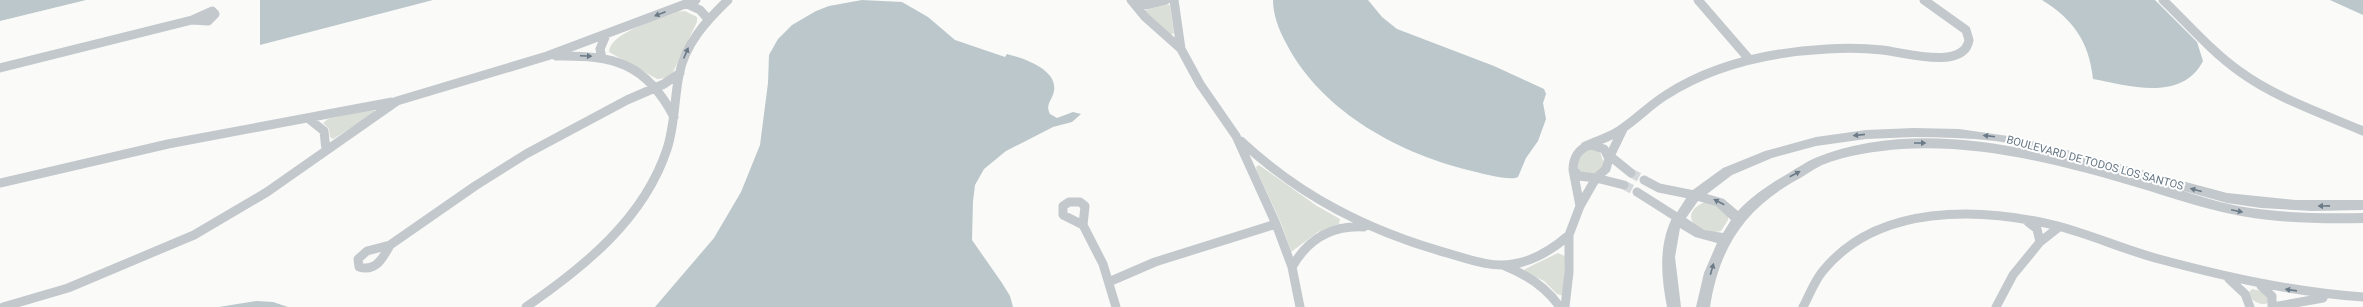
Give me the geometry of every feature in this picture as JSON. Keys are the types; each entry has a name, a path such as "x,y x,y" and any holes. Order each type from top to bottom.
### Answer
{"street":[{"path":"0,183 168,144 309,119 397,101 547,56 696,0"},
{"path":"526,307 552,290 583,264 626,220 638,204 664,159 674,119 680,73 685,54 693,39 708,20 728,0"},
{"path":"1132,0 1147,5 1166,0"},
{"path":"1132,0 1146,17 1181,49 1200,84 1236,136 1276,224 1292,267 1300,307"},
{"path":"1174,0 1181,49"},
{"path":"1698,0 1749,59"},
{"path":"1580,206 1573,170 1575,157 1585,146 1623,128 1644,109 1690,81 1716,69 1749,59 1816,50 1848,49 1890,51 1949,58 1966,50 1970,44 1970,36 1966,30 1924,0"},
{"path":"2163,0 2221,55 2251,78 2288,99 2363,130"},
{"path":"687,4 700,10 708,20"},
{"path":"0,68 192,20"},
{"path":"602,58 600,49 606,34"},
{"path":"547,56 567,55 602,58 631,66 643,73 657,87 667,101 674,119"},
{"path":"390,245 475,186 526,154 627,100 657,87 680,73"},
{"path":"3,307 68,288 153,254 194,234 267,192 397,101"},
{"path":"309,119 321,125 326,131 328,138 326,150"},
{"path":"1565,307 1569,272 1569,235 1580,206 1596,178 1606,171 1611,160 1610,156 1623,128"},
{"name":"BOULEVARD DE TODOS LOS SANTOS","path":"1674,307 1668,264 1670,242 1678,218 1694,195 1721,174 1789,149 1855,135 1919,131 1996,137 2039,146 2228,198 2260,204 2308,206 2363,205"},
{"path":"1236,136 1252,152 1308,193 1348,217 1373,229 1419,246 1471,260 1504,265 1526,274 1541,283 1560,307"},
{"name":"BOULEVARD DE TODOS LOS SANTOS","path":"1703,307 1713,264 1725,238 1738,219 1751,204 1779,182 1820,161 1878,146 1908,143 1970,145 2006,150 2051,160 2221,207 2249,213 2288,218 2363,218"},
{"path":"1585,146 1601,147 1632,173"},
{"path":"1573,170 1579,176 1613,181 1624,185"},
{"path":"1644,180 1659,188 1720,202 1738,219"},
{"path":"1651,200 1659,188"},
{"path":"1637,192 1678,218 1690,228 1704,235 1725,238"},
{"path":"1803,307 1823,268 1836,254 1870,233 1889,224 1936,214 1954,213 2022,219 2059,227 2117,246 2224,276 2287,290 2363,297"},
{"path":"2022,219 2037,229 2040,242"},
{"path":"1111,280 1156,262 1276,224"},
{"path":"1083,225 1100,254 1111,280 1116,307"},
{"path":"1292,267 1299,253 1321,234 1353,226 1373,229"},
{"path":"1996,307 2013,275 2040,242 2059,227"},
{"path":"1504,265 1526,261 1543,253 1569,235"},
{"path":"2224,276 2245,294 2250,307"},
{"path":"2259,284 2272,296 2272,307 2306,299 2344,296"}],"shaded area":[{"path":"0,0 86,0 0,21"},
{"path":"260,0 433,0 260,45"},
{"path":"862,0 902,2 928,17 955,40 1005,57 1007,54 1038,66 1050,76 1054,83 1054,91 1048,108 1050,114 1057,118 1073,112 1081,114 1072,122 1053,127 1006,151 984,169 975,185 972,240 1010,296 1013,307 655,307 714,238 741,192 760,145 768,83 769,55 778,39 792,25 816,11 829,6"},
{"path":"1273,0 1368,0 1382,17 1397,29 1494,66 1544,89 1546,94 1543,103 1546,119 1538,141 1526,158 1518,177 1504,178 1485,174 1420,155 1367,127 1342,110 1320,90 1301,68 1281,33 1275,17"},
{"path":"2042,0 2155,0 2197,42 2203,61 2194,74 2182,82 2168,87 2138,87 2093,79 2088,54 2078,33 2063,16"},
{"path":"2330,0 2363,0 2363,15"},
{"path":"1166,4 1170,5 1174,33 1170,35 1144,11"},
{"path":"685,11 697,17 697,22 673,72 668,78 657,79 609,52 612,45 626,32 659,18"},
{"path":"374,109 375,113 333,139 330,137 329,129 323,123 328,119"},
{"path":"1593,149 1600,152 1604,164 1600,171 1587,176 1576,169 1577,161 1584,151"},
{"path":"1259,165 1317,206 1340,219 1339,224 1318,232 1291,252 1281,223 1257,171 1256,167"},
{"path":"1705,202 1714,203 1728,215 1728,220 1721,231 1704,231 1693,223 1691,218 1692,212"},
{"path":"1558,253 1565,256 1564,296 1557,294 1544,281 1525,272 1525,269"},
{"path":"2252,289 2261,291 2268,297 2268,303 2259,303 2249,296 2248,293"},
{"path":"256,301 273,302 288,307 219,307"}],"tunnel":[{"path":"1631,173 1644,180"},
{"path":"1624,185 1637,192"}]}
